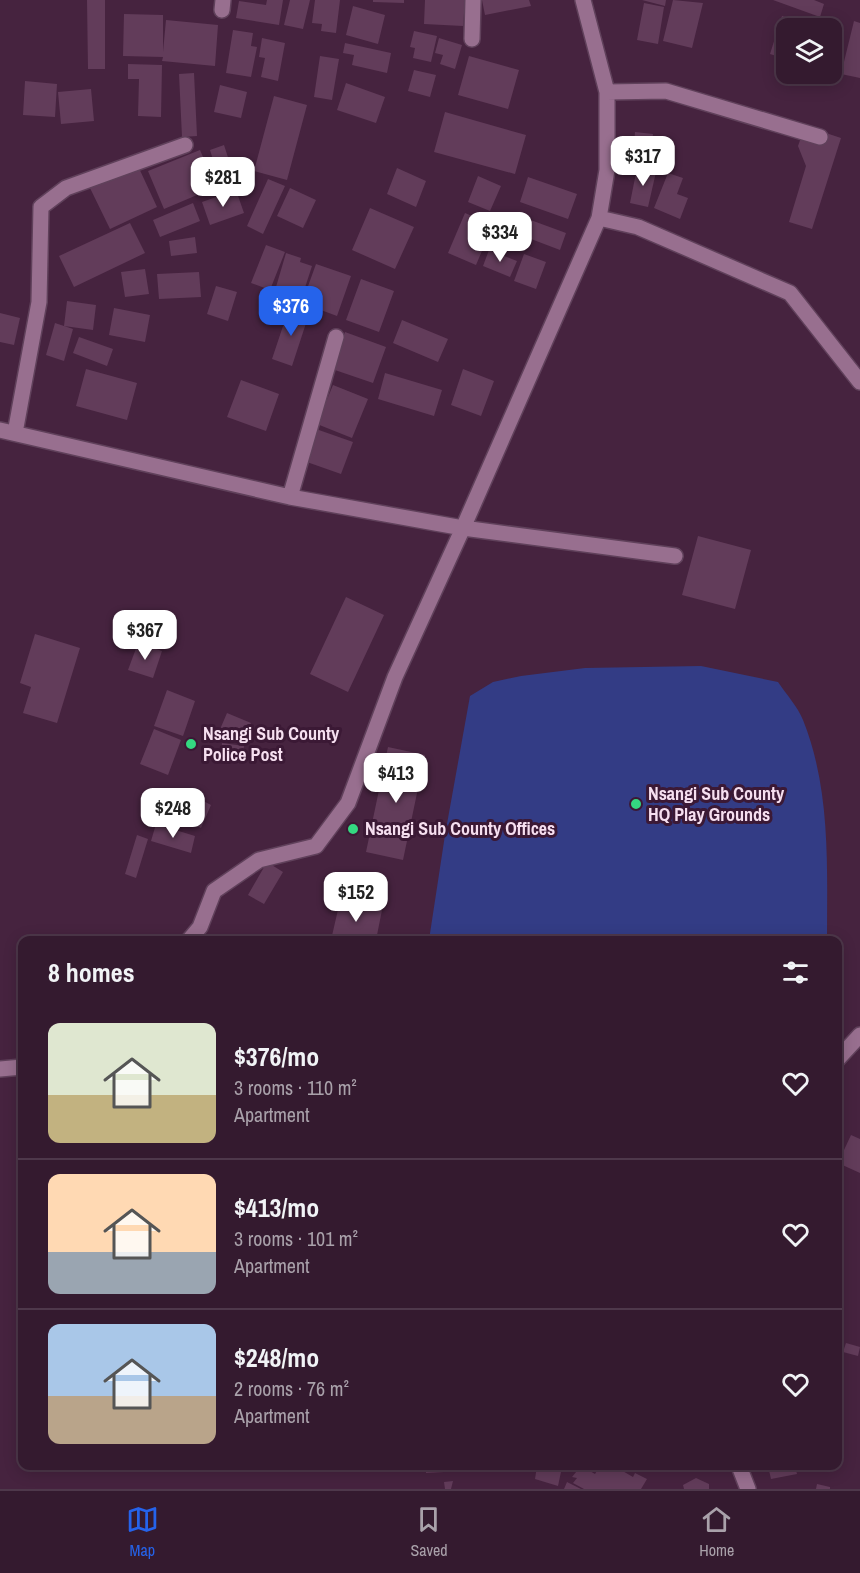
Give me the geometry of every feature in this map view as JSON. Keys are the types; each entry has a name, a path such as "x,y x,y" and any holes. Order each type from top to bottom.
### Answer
{"street":[{"path":"472,39 473,0"},
{"path":"192,936 200,927 214,891 259,860 316,846 348,803 394,677 463,528 598,218 607,170 607,92 583,0"},
{"path":"607,92 666,91 820,137"},
{"path":"185,145 66,188 41,207 39,302 8,432 290,497 463,528 675,556"},
{"path":"598,218 638,227 790,293 860,382"},
{"path":"290,497 336,336"},
{"path":"842,1055 860,1035"},
{"path":"0,1069 18,1067"},
{"path":"741,1470 748,1489"}],"shaded area":[{"name":"Nsangi Sub County HQ Play Grounds","path":"701,666 778,682 801,715 819,774 826,829 827,936 430,936 470,696 493,682 585,668"}],"building":[{"path":"87,0 105,0 105,69 88,69"},
{"path":"267,0 283,0 279,25 236,18 239,1 266,5"},
{"path":"290,0 310,0 303,29 284,25"},
{"path":"315,0 340,0 336,33 321,31 322,24 312,23"},
{"path":"373,0 404,0 404,3 373,2"},
{"path":"425,0 465,0 463,26 424,24"},
{"path":"482,0 529,0 531,6 485,15"},
{"path":"642,0 666,0 665,6"},
{"path":"673,0 703,3 692,48 663,41"},
{"path":"773,0 814,0 824,4 820,17"},
{"path":"644,3 664,7 658,44 637,40"},
{"path":"353,6 385,15 378,44 346,35"},
{"path":"124,14 163,15 163,52 166,20 218,25 215,66 162,61 163,57 123,56"},
{"path":"854,21 860,23 860,78 842,74"},
{"path":"233,30 253,33 251,46 257,47 251,77 226,73"},
{"path":"414,31 437,36 431,62 413,58 415,48 410,47"},
{"path":"776,35 776,56 770,54"},
{"path":"262,38 285,43 278,81 261,77 265,58 259,57"},
{"path":"439,38 462,45 455,69 440,64 443,55 435,53"},
{"path":"345,43 391,53 387,73 352,65 354,55 343,53"},
{"path":"320,56 339,59 332,100 314,97"},
{"path":"469,56 519,70 508,109 458,95"},
{"path":"128,64 162,65 161,117 138,116 139,79 128,79"},
{"path":"414,70 436,75 430,97 408,91"},
{"path":"194,73 197,136 182,137 179,74"},
{"path":"25,81 57,84 55,117 23,115"},
{"path":"346,83 385,97 376,123 337,110"},
{"path":"220,85 247,92 241,118 214,112"},
{"path":"91,89 94,121 61,124 58,92"},
{"path":"274,96 307,105 287,180 254,171"},
{"path":"445,112 526,135 515,174 434,152"},
{"path":"805,126 841,138 812,229 789,222 806,166 798,146"},
{"path":"635,132 653,134 650,159 633,158"},
{"path":"224,145 236,182 221,186 210,150"},
{"path":"200,150 216,187 164,209 148,171"},
{"path":"138,166 157,207 110,229 90,188"},
{"path":"397,168 426,181 416,207 387,194"},
{"path":"637,168 656,172 648,207 630,203"},
{"path":"668,173 683,178 677,194 688,198 680,219 654,208"},
{"path":"478,176 501,186 490,211 468,202"},
{"path":"528,177 577,194 568,219 520,202"},
{"path":"268,179 285,186 263,234 247,226"},
{"path":"290,188 316,200 303,228 277,216"},
{"path":"236,190 244,213 210,225 202,202"},
{"path":"193,203 200,221 160,237 153,220"},
{"path":"370,208 414,227 395,269 352,250"},
{"path":"465,213 493,225 476,265 448,253"},
{"path":"517,215 566,233 560,250 510,231"},
{"path":"130,223 145,253 74,287 59,256"},
{"path":"195,237 197,253 171,256 169,241"},
{"path":"266,245 285,252 270,290 251,283"},
{"path":"489,250 517,261 510,277 483,266"},
{"path":"286,253 301,258 300,262 312,266 301,300 289,296 291,291 276,287"},
{"path":"524,254 546,262 536,289 514,281"},
{"path":"316,264 351,276 337,316 302,303"},
{"path":"145,269 149,294 125,297 121,272"},
{"path":"199,272 201,297 159,299 157,274"},
{"path":"361,279 394,291 379,332 346,320"},
{"path":"216,286 237,292 228,321 207,314"},
{"path":"67,301 96,305 93,330 64,326"},
{"path":"114,308 150,315 145,342 109,335"},
{"path":"289,308 309,314 292,366 272,359"},
{"path":"0,313 20,318 14,345 0,342"},
{"path":"402,320 448,339 438,362 393,343"},
{"path":"55,323 73,329 64,361 46,355"},
{"path":"345,332 386,347 373,383 332,369"},
{"path":"79,337 113,349 107,366 73,353"},
{"path":"86,369 137,383 127,420 76,406"},
{"path":"463,369 494,381 481,416 451,405"},
{"path":"385,373 442,390 434,416 378,399"},
{"path":"241,380 279,394 266,431 227,417"},
{"path":"333,385 368,399 352,438 317,424"},
{"path":"316,429 353,442 341,474 304,461"},
{"path":"698,536 751,550 735,609 682,595"},
{"path":"346,597 384,615 348,692 310,674"},
{"path":"137,614 157,621 149,645 128,638"},
{"path":"35,634 80,648 57,723 23,713 31,687 20,683"},
{"path":"138,643 162,651 153,678 128,670"},
{"path":"167,690 195,701 183,736 154,726"},
{"path":"227,713 251,723 242,744 218,734"},
{"path":"154,729 181,740 168,775 140,764"},
{"path":"222,743 244,746 243,756 221,754"},
{"path":"388,747 425,755 403,860 366,852"},
{"path":"184,791 211,805 201,828 173,814"},
{"path":"156,824 195,836 191,853 151,841"},
{"path":"137,835 148,839 136,878 125,874"},
{"path":"267,862 283,872 264,904 248,895"},
{"path":"340,901 382,910 377,936 332,936"},
{"path":"851,1135 860,1139 860,1173 842,1165 842,1154"},
{"path":"846,1343 860,1347 858,1356 843,1352"},
{"path":"386,1470 423,1470 423,1471"},
{"path":"426,1470 444,1470 444,1472 426,1473"},
{"path":"510,1470 525,1470 525,1472"},
{"path":"536,1470 561,1472 558,1486 535,1479"},
{"path":"578,1470 588,1470 595,1474 598,1470 621,1470 633,1477 635,1473 647,1479 641,1489 584,1489 573,1483 577,1478 572,1477"},
{"path":"769,1470 796,1470 797,1474 771,1479"},
{"path":"696,1478 709,1484 709,1489 684,1489 683,1485"},
{"path":"453,1481 451,1489 445,1489 444,1482"},
{"path":"567,1482 581,1489 564,1489"},
{"path":"817,1484 830,1487 830,1489 816,1489"}],"place":[{"name":"Nsangi Sub County Police Post","path":"191,744"},
{"name":"Nsangi Sub County HQ Play Grounds","path":"636,804"},
{"name":"Nsangi Sub County Offices","path":"353,829"}]}
